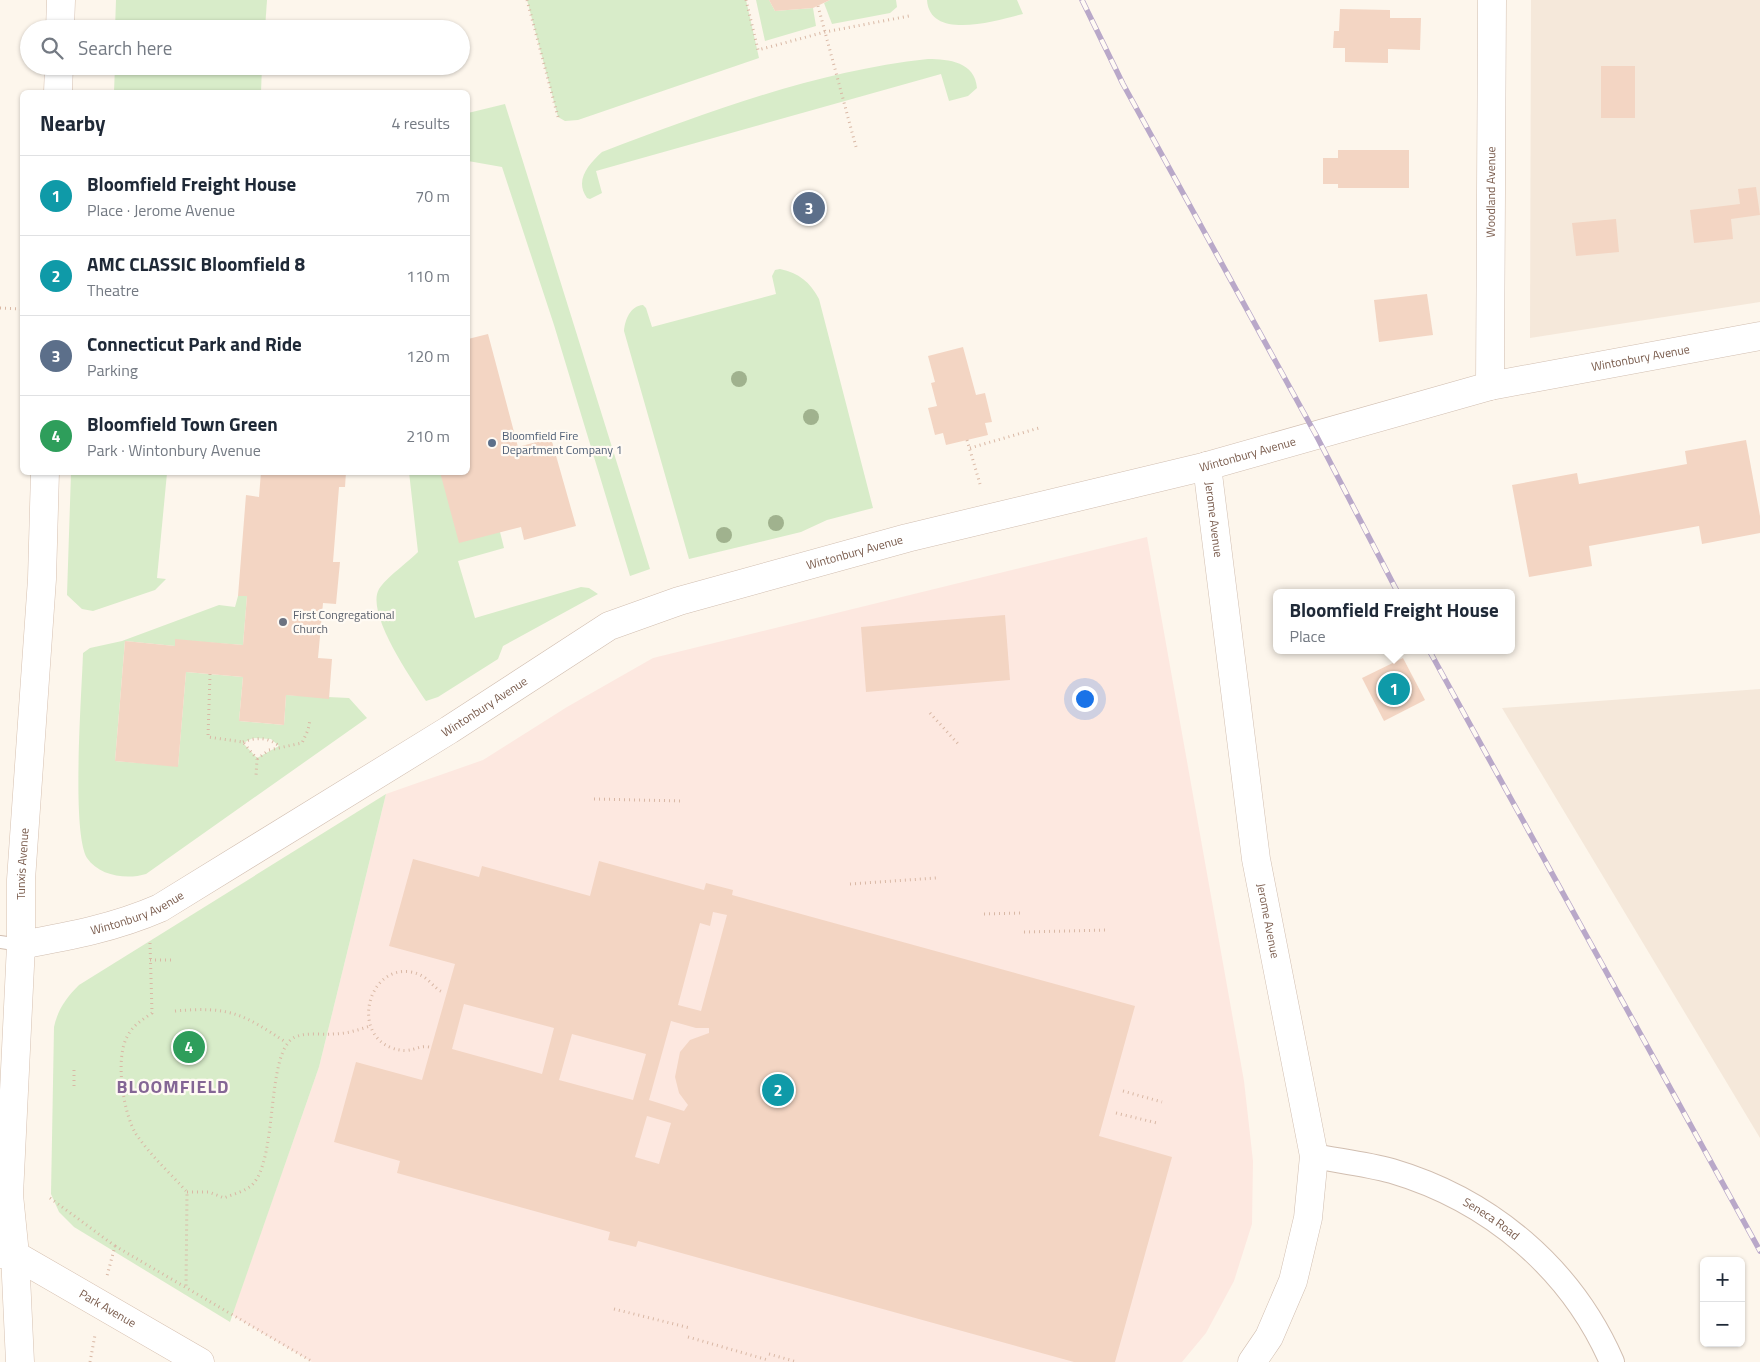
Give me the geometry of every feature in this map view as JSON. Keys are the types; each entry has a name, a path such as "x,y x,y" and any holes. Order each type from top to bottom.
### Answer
{"street":[{"path":"60,20 61,0"},
{"name":"Woodland Avenue","path":"1490,386 1492,0"},
{"path":"58,90 59,75"},
{"name":"Wintonbury Avenue","path":"11,943 93,932 128,922 160,908 449,730 609,626 679,601 907,538 1206,466 1490,386 1760,336"},
{"name":"Jerome Avenue","path":"1206,466 1256,859 1314,1156 1308,1218 1293,1281 1269,1337 1252,1362"},
{"name":"Tunxis Avenue","path":"20,1362 8,1254 11,943 21,880 42,579 45,475"},
{"name":"Seneca Road","path":"1314,1156 1391,1171 1424,1182 1483,1210 1512,1231 1556,1274 1576,1299 1612,1362"},
{"name":"Park Avenue","path":"8,1254 200,1362"}],"path":[{"path":"527,0 558,117"},
{"path":"746,0 758,50 825,32 909,16"},
{"path":"818,6 856,147"},
{"path":"0,308 20,309"},
{"path":"970,448 1039,428"},
{"path":"967,440 980,484"},
{"path":"210,674 208,737 243,742 253,738 271,739 280,746"},
{"path":"930,713 960,746"},
{"path":"257,758 269,750 280,746 295,746 302,743 310,720"},
{"path":"243,742 257,758 256,776"},
{"path":"594,799 682,801"},
{"path":"850,884 936,878"},
{"path":"984,914 1023,913"},
{"path":"1024,932 1107,930"},
{"path":"150,941 152,1013 134,1026 123,1046 123,1087 126,1109 136,1133 187,1192 186,1289"},
{"path":"150,960 173,960"},
{"path":"429,1046 408,1052 390,1047 382,1042 370,1026 368,1013 370,998 378,985 392,975 410,972 425,976 442,992"},
{"path":"175,1011 219,1009 242,1015 288,1042"},
{"path":"187,1192 209,1192 224,1198 243,1191 253,1184 264,1160 274,1092 288,1042 295,1037 310,1034 335,1034 370,1026"},
{"path":"74,1066 74,1086"},
{"path":"1123,1092 1162,1102"},
{"path":"1116,1113 1157,1123"},
{"path":"115,1246 312,1362"},
{"path":"614,1309 690,1328"},
{"path":"688,1337 768,1360"},
{"path":"769,1354 797,1362"}],"shaded area":[{"path":"1531,0 1760,0 1760,302 1530,338"},
{"path":"1147,537 1244,1081 1253,1161 1252,1224 1234,1281 1206,1333 1182,1362 312,1362 232,1315 319,1067 386,794 483,760 567,707 653,658"},
{"path":"1760,689 1760,1138 1502,708"}],"green space":[{"path":"116,0 267,0 266,20 115,20"},
{"path":"527,0 746,0 759,58 578,120 565,121 558,117"},
{"path":"756,0 769,0 775,11 813,8 816,26 765,41"},
{"path":"830,0 896,0 897,7 890,13 832,24 824,3"},
{"path":"927,0 1017,0 1023,14 983,23 952,24 940,21 931,13"},
{"path":"928,59 952,61 966,67 975,79 977,88 968,96 949,101 941,74 596,171 602,193 590,199 587,198 583,191 582,185 585,173 602,152 722,108 804,83 886,65"},
{"path":"115,75 262,75 261,90 114,90"},
{"path":"505,104 650,569 630,576 554,325 502,167 470,161 470,113"},
{"path":"780,269 793,273 803,279 819,299 873,508 827,520 801,532 689,559 624,331 626,322 629,314 635,308 643,305 646,308 652,327 776,294 772,276 775,270"},
{"path":"71,475 167,475 157,578 166,579 155,590 93,611 82,609 67,595"},
{"path":"409,475 442,475 500,532 504,548 458,561 475,618 581,587 589,588 598,594 503,646 498,659 438,697 426,701 384,630 376,600 382,585 418,552"},
{"path":"238,596 247,596 243,645 175,640 175,646 125,641 115,761 178,766 186,672 243,677 239,721 284,725 286,695 349,698 367,718 146,874 130,877 106,873 92,864 87,858 82,843 79,820 78,791 83,653 90,648 122,641 219,605 235,607","holes":["253,738 271,739 279,746 257,758 243,743"]},
{"path":"386,794 319,1067 230,1322 74,1227 59,1212 51,1194 54,1027 63,1004 79,985"}],"building":[{"path":"769,0 830,0 813,8 775,11"},
{"path":"1340,9 1390,10 1390,18 1421,18 1420,50 1388,49 1388,63 1345,62 1345,48 1333,48 1334,31 1339,31"},
{"path":"1601,66 1635,66 1635,118 1601,118"},
{"path":"1338,150 1409,150 1409,188 1338,188 1338,184 1323,184 1323,158 1338,158"},
{"path":"1756,187 1760,215 1731,219 1733,239 1694,243 1690,210 1740,204 1738,189"},
{"path":"1616,219 1619,252 1576,256 1572,223"},
{"path":"1427,294 1433,335 1379,342 1374,300"},
{"name":"Bloomfield Fire Department Company 1","path":"488,334 518,447 551,438 576,526 524,540 521,527 459,543 441,475 470,475 470,338"},
{"path":"963,347 976,395 985,393 992,422 985,423 988,435 946,445 943,433 935,435 928,408 937,406 931,383 935,382 928,356"},
{"path":"1746,440 1760,516 1760,533 1702,544 1699,526 1589,546 1592,566 1529,577 1512,485 1577,473 1579,484 1687,464 1685,451"},
{"name":"First Congregational Church","path":"261,475 346,475 345,487 339,487 333,562 340,562 336,604 323,603 318,658 332,659 329,699 286,695 284,725 239,721 243,677 186,672 178,767 115,761 125,641 175,646 175,639 243,645 247,596 238,596 246,495 259,497"},
{"path":"1005,615 1010,680 866,692 861,627"},
{"path":"1403,658 1425,700 1384,721 1362,678"},
{"path":"413,859 479,877 482,866 590,896 599,861 704,890 706,883 733,890 732,895 1135,1006 1099,1136 1172,1157 1115,1362 1074,1362 638,1241 636,1247 608,1240 610,1232 397,1173 400,1161 334,1142 356,1062 422,1080 455,964 389,946","holes":["713,912 727,915 701,1011 678,1005 700,923 710,926","464,1004 554,1028 542,1074 452,1049","671,1021 696,1028 709,1028 709,1033 690,1040 680,1052 675,1077 679,1093 688,1105 684,1111 649,1100","572,1034 646,1054 633,1100 559,1080","647,1116 671,1123 659,1164 635,1157"]}],"railway":[{"path":"1082,0 1123,84 1316,435 1396,589"},
{"path":"1431,654 1760,1251"}],"place":[{"name":"Connecticut Park and Ride","path":"809,208"},
{"name":"Bloomfield Fire Department Company 1","path":"492,443"},
{"name":"First Congregational Church","path":"283,622"},
{"name":"Bloomfield Freight House","path":"1394,689"},
{"name":"Bloomfield Town Green","path":"189,1047"},
{"name":"AMC CLASSIC Bloomfield 8","path":"778,1090"}],"district":[{"name":"BLOOMFIELD","path":"173,1087"}]}
